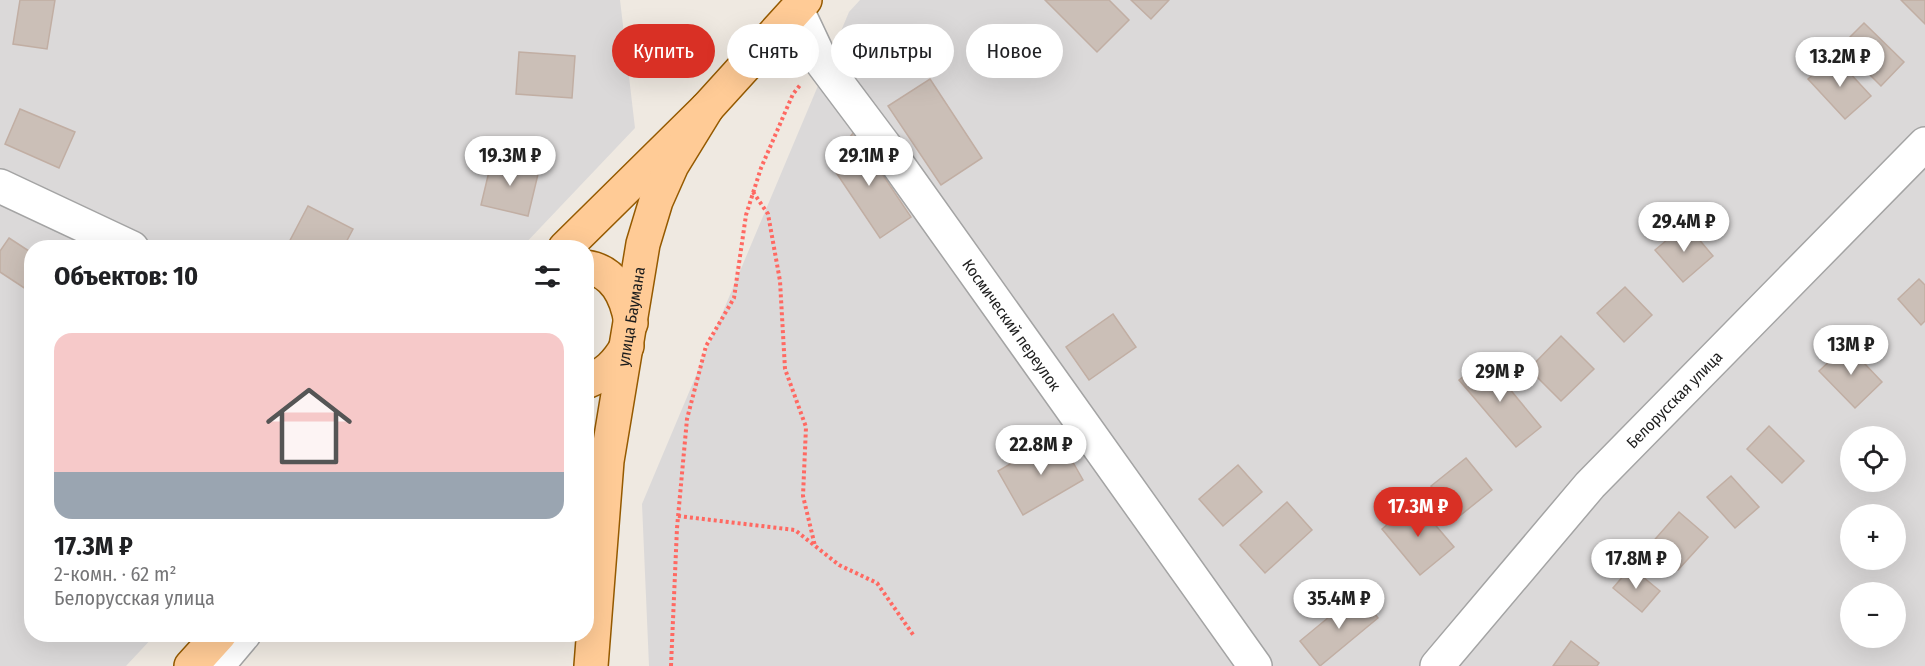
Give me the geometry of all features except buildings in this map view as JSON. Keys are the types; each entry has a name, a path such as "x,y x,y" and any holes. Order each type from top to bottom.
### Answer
{"main road":[{"name":"улица Баумана","path":"573,240 707,108 801,5"},
{"name":"улица Баумана","path":"594,606 607,461 643,244 656,201 672,165 707,108"},
{"path":"594,270 609,277 620,289 628,306 629,335 616,364 602,376 594,379"},
{"name":"улица Баумана","path":"594,482 598,499 601,538"},
{"path":"191,666 213,642"}],"street":[{"name":"Космический переулок","path":"801,5 821,61 884,145 1255,666"},
{"name":"Белорусская улица","path":"1437,666 1590,485 1925,144"},
{"path":"0,186 115,240"},
{"path":"217,666 237,642"}],"path":[{"path":"671,666 678,516 687,419 706,346 734,298 746,215 761,168 793,94 821,61"},
{"path":"753,192 768,214 780,280 786,369 806,427 803,496 815,546"},
{"path":"678,516 795,530 839,565 877,583 914,636"}],"shaded area":[{"path":"0,0 620,0 623,24 612,24 612,78 629,78 635,128 529,240 24,240 24,642 148,642 126,666 0,666"},
{"path":"860,0 1925,0 1925,666 649,666 642,504 831,55 831,78 954,78 954,24 844,24 849,12"}]}
